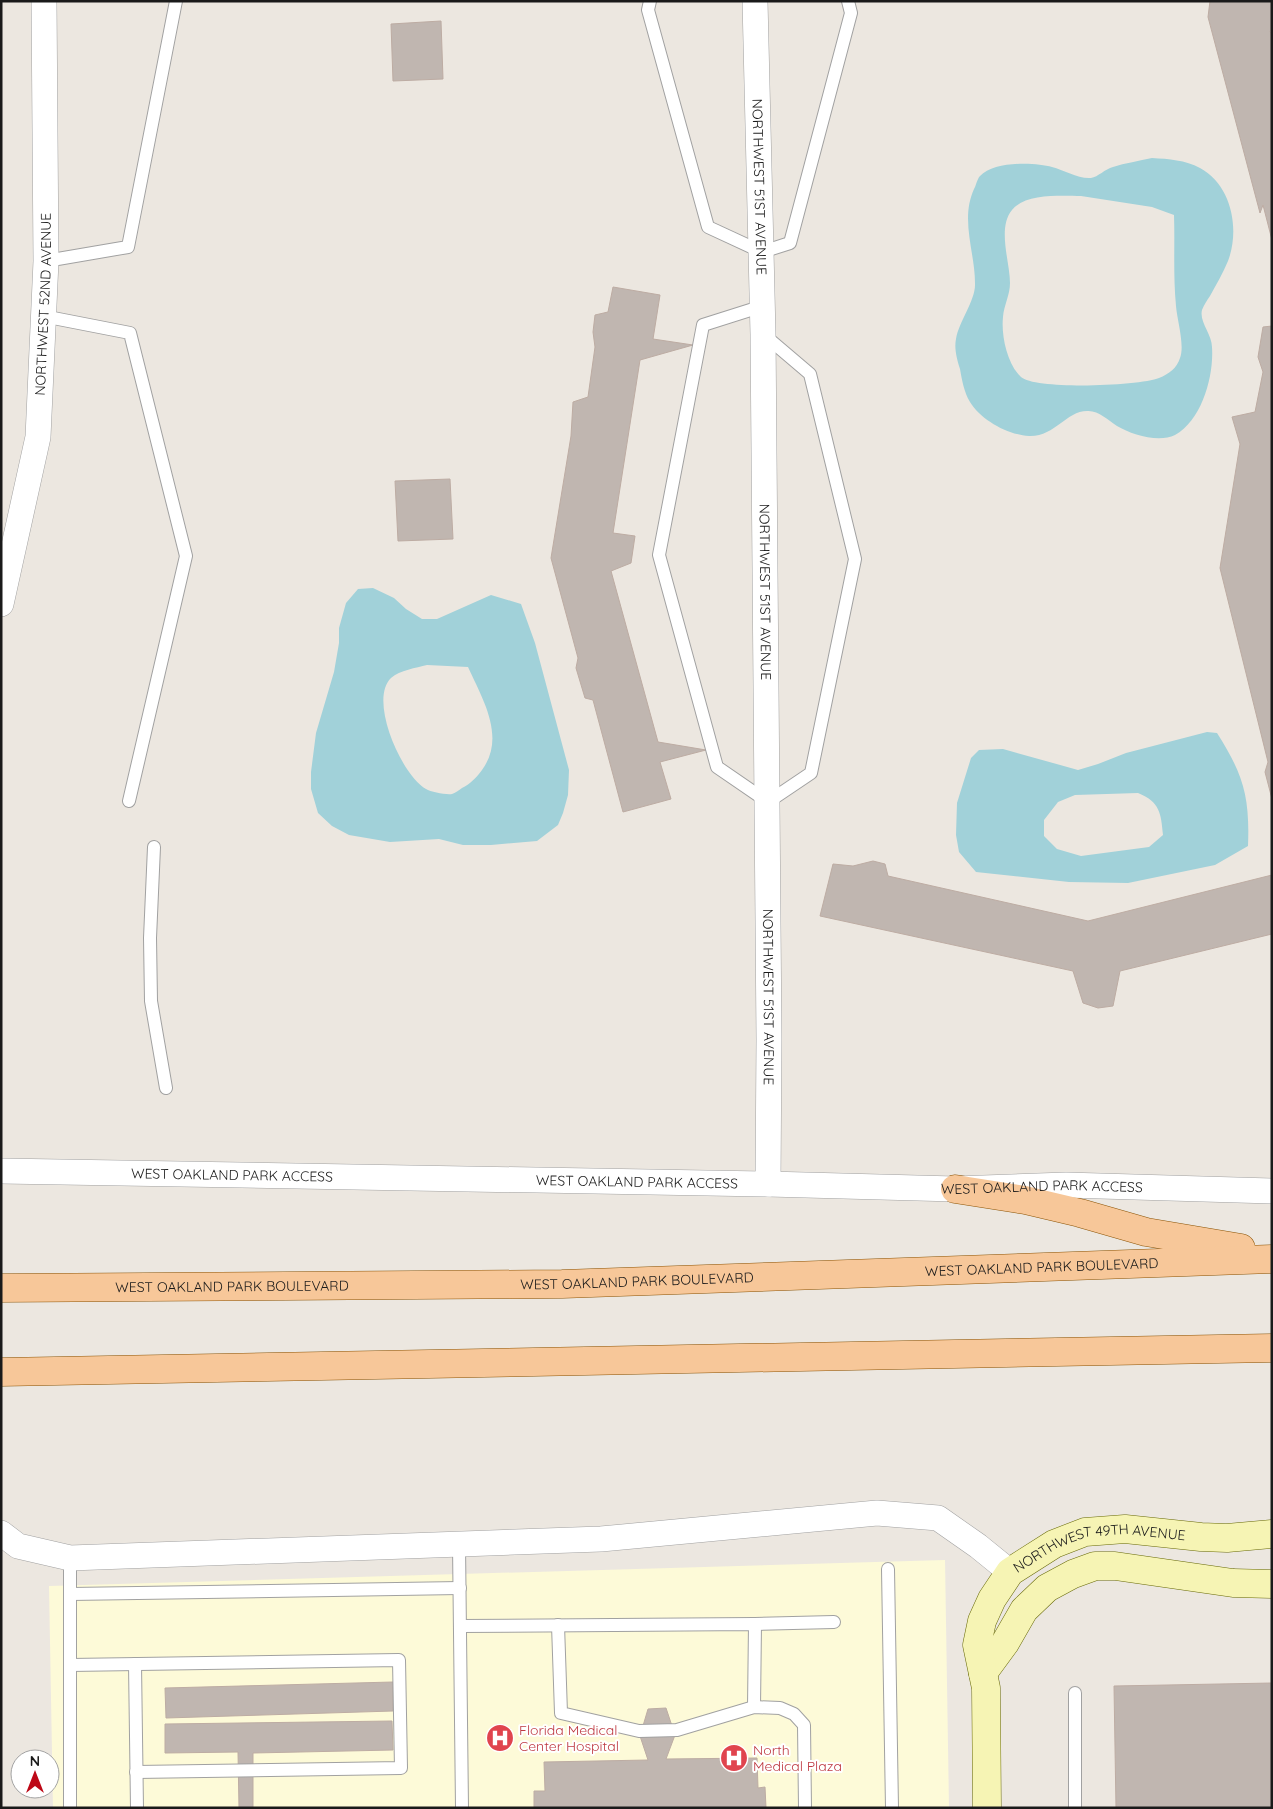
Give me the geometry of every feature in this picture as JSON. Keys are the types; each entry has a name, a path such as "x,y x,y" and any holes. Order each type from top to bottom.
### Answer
{"main road":[{"path":"955,1190 1025,1200 1146,1232 1272,1254"},
{"name":"WEST OAKLAND PARK BOULEVARD","path":"12,1288 562,1284 1272,1259"},
{"path":"13,1372 1272,1348"}],"street":[{"name":"NORTHWEST 52ND AVENUE","path":"1,604 38,438 46,262 44,1"},
{"name":"NORTHWEST 51ST AVENUE","path":"755,1 763,306 768,802 768,1184"},
{"name":"WEST OAKLAND PARK ACCESS","path":"1,1171 768,1184 955,1190 1066,1185 1272,1191"},
{"path":"1,1533 18,1546 70,1558 601,1539 877,1513 938,1518 978,1546 1010,1572"},
{"name":"NORTHWEST 49TH AVENUE","path":"987,1808 986,1688 977,1645 982,1621 992,1599 1010,1572 1054,1544 1085,1532 1125,1528 1227,1538 1272,1534"},
{"name":"NORTHWEST 49TH AVENUE","path":"983,1672 1005,1643 1024,1610 1047,1588 1073,1574 1095,1566 1115,1566 1233,1583 1272,1584"}],"lane":[{"path":"46,262 128,247 176,1"},
{"path":"650,1 648,10 708,227 762,252 790,243 851,13 848,1"},
{"path":"763,306 703,326 659,555 717,767 768,802 811,774 855,559 810,374 763,334"},
{"path":"43,316 130,333 186,556 129,801"},
{"path":"154,847 150,938 151,1000 166,1088"},
{"path":"459,1544 462,1808"},
{"path":"70,1558 70,1808"},
{"path":"888,1569 892,1808"},
{"path":"70,1594 460,1588"},
{"path":"460,1626 834,1622"},
{"path":"754,1624 754,1707"},
{"path":"558,1625 561,1713 639,1731 677,1730 754,1707 780,1708 794,1714 804,1725 805,1808"},
{"path":"70,1665 399,1660 402,1768 136,1772"},
{"path":"135,1664 137,1808"},
{"path":"1075,1693 1075,1808"}],"shaded area":[{"name":"Florida Medical Center Hospital","path":"945,1560 949,1808 53,1808 53,1799 60,1799 60,1749 52,1749 49,1586"}],"water":[{"path":"1152,158 1189,163 1211,176 1220,185 1226,197 1233,222 1232,249 1228,261 1202,310 1202,319 1210,337 1212,358 1208,384 1199,408 1184,428 1175,435 1161,438 1146,437 1130,432 1091,411 1073,415 1046,433 1038,435 1021,435 1004,430 981,415 970,402 964,386 955,343 960,325 975,290 968,212 979,177 986,171 1004,165 1025,164 1045,165 1081,177 1091,178 1113,167","holes":["1054,196 1081,196 1152,207 1174,215 1175,294 1182,346 1179,362 1175,368 1159,378 1148,381 1111,385 1046,384 1021,377 1012,365 1006,349 1003,332 1004,313 1010,283 1005,245 1005,226 1012,210 1026,201"]},
{"path":"373,588 394,598 406,609 422,619 437,619 491,595 521,604 535,643 569,770 568,795 558,825 537,841 491,845 463,845 439,839 390,842 349,835 332,826 318,813 311,789 311,772 316,733 334,672 339,643 339,628 346,603 358,589","holes":["427,665 468,667 490,718 492,745 489,757 482,770 468,785 452,794 431,791 417,781 398,754 386,719 383,703 385,689 391,678 413,668"]},
{"path":"1207,732 1217,733 1233,761 1243,786 1248,813 1248,846 1215,865 1128,883 1069,882 976,872 959,852 956,835 957,803 971,758 979,750 1003,749 1078,770 1126,753","holes":["1138,793 1145,796 1158,809 1163,835 1149,847 1081,856 1057,849 1044,836 1044,820 1058,802 1075,795"]}],"building":[{"path":"1210,1 1272,1 1272,31 1270,31 1272,37 1272,240 1263,205 1260,213 1208,17"},
{"path":"441,21 443,79 393,81 391,24"},
{"path":"613,287 660,295 653,339 693,345 640,360 613,533 635,536 631,563 611,571 658,742 706,750 660,762 671,799 623,812 593,700 585,698 576,668 578,658 551,558 571,436 573,402 588,397 595,347 593,332 595,315 608,312"},
{"path":"1272,326 1272,799 1265,772 1268,762 1220,568 1240,444 1232,417 1255,412 1263,372 1258,357 1263,327"},
{"path":"450,479 453,539 398,541 395,481"},
{"path":"873,861 885,864 888,876 1088,921 1272,875 1272,934 1120,971 1113,1006 1098,1008 1083,1003 1073,971 820,916 833,864 853,866"},
{"path":"393,1682 393,1711 166,1718 165,1688"},
{"path":"1272,1683 1272,1808 1116,1808 1114,1686"},
{"name":"North Medical Plaza","path":"666,1708 675,1735 666,1759 757,1758 758,1788 765,1787 766,1808 534,1808 534,1791 545,1791 544,1762 648,1760 640,1736 648,1709"},
{"path":"392,1721 393,1750 253,1753 253,1808 239,1808 238,1752 165,1753 165,1724"}],"place":[{"name":"Florida Medical Center Hospital","path":"500,1738"},
{"name":"North Medical Plaza","path":"734,1758"}]}
